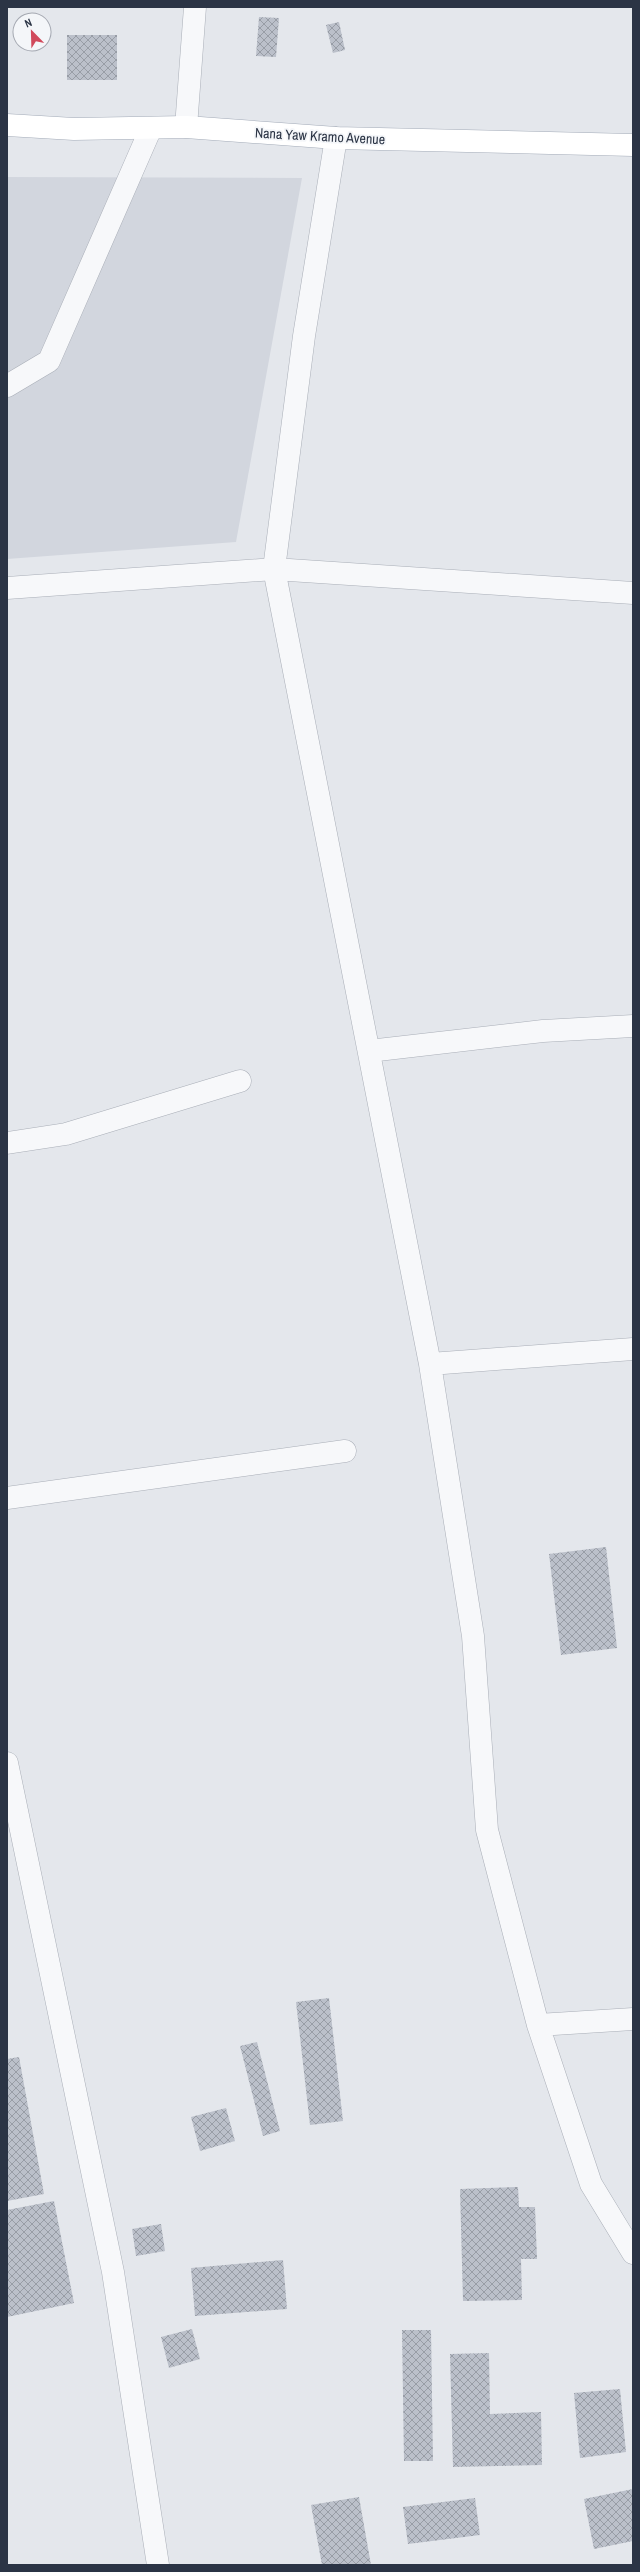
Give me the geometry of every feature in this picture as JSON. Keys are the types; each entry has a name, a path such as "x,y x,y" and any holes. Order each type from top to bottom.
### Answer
{"main road":[{"name":"Nana Yaw Kramo Avenue","path":"7,125 74,129 186,127 336,138 633,146"}],"street":[{"path":"186,127 195,7"},
{"path":"7,386 49,361 151,128"},
{"path":"336,138 304,336 274,569 430,1364 473,1636 487,1830 538,2025 590,2184 633,2253"},
{"path":"7,588 274,569 633,592"},
{"path":"369,1051 543,1031 633,1026"},
{"path":"7,1143 66,1134 240,1081"},
{"path":"430,1364 633,1349"},
{"path":"7,1498 345,1451"},
{"path":"7,1763 113,2272 158,2565"},
{"path":"538,2025 633,2019"}],"shaded area":[{"path":"7,177 302,178 236,542 7,559"}],"building":[{"path":"259,17 279,18 276,57 256,56"},
{"path":"339,22 345,50 333,53 326,25"},
{"path":"67,35 117,35 117,80 67,80"},
{"path":"606,1547 617,1648 561,1655 549,1554"},
{"path":"329,1998 343,2121 310,2125 296,2002"},
{"path":"257,2042 280,2131 263,2136 240,2046"},
{"path":"19,2057 44,2194 7,2201 7,2059"},
{"path":"226,2108 235,2141 200,2151 191,2117"},
{"path":"518,2187 519,2207 535,2207 537,2259 521,2259 522,2300 463,2301 460,2189"},
{"path":"54,2201 74,2303 7,2317 7,2210"},
{"path":"161,2224 165,2251 136,2256 132,2229"},
{"path":"283,2260 287,2309 195,2316 191,2268"},
{"path":"192,2329 200,2359 169,2368 161,2337"},
{"path":"402,2330 431,2330 433,2461 404,2461"},
{"path":"489,2353 490,2414 541,2412 542,2465 453,2467 450,2354"},
{"path":"620,2389 626,2452 580,2458 574,2393"},
{"path":"633,2489 633,2541 594,2549 584,2499"},
{"path":"359,2497 371,2565 322,2565 311,2505"},
{"path":"475,2498 480,2535 408,2544 403,2507"}]}
